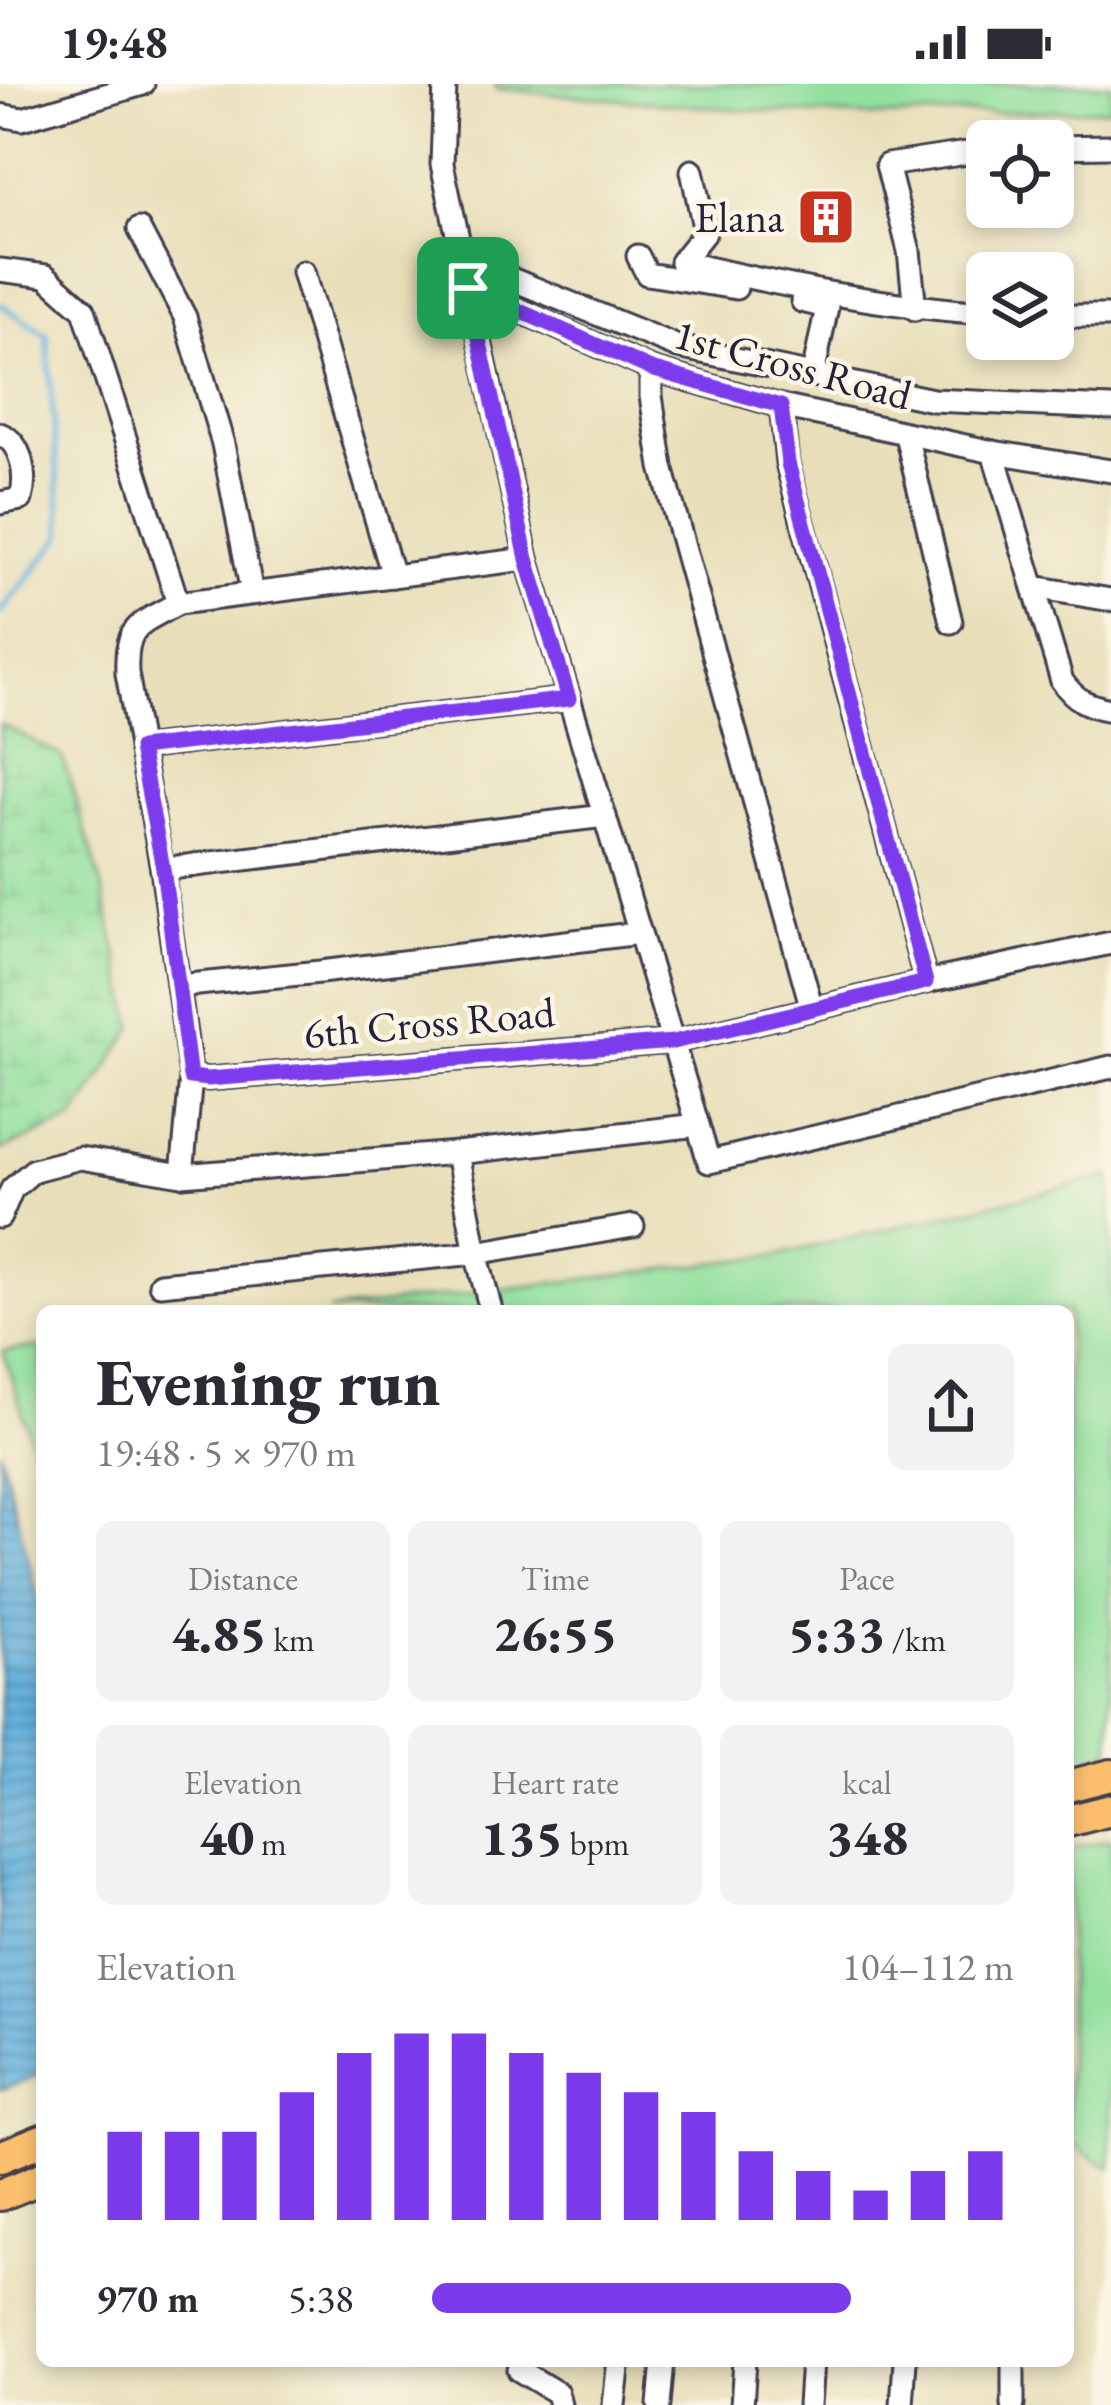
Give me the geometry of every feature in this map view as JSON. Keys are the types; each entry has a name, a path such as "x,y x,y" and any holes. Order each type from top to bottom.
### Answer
{"highway":[{"path":"1074,1784 1111,1775"},
{"path":"1074,1819 1111,1810"},
{"path":"0,2157 36,2142"},
{"path":"0,2195 36,2180"}],"street":[{"path":"0,116 22,119 143,84"},
{"path":"446,84 442,164 527,559 709,1162 1111,1066"},
{"path":"1074,147 1111,146"},
{"path":"915,308 909,251 887,164 966,153"},
{"path":"692,171 705,232 681,262 810,292 966,312"},
{"path":"139,229 185,317 223,444 252,593"},
{"path":"638,256 646,274 766,292 827,307 814,375"},
{"path":"462,259 678,347 933,400 1111,408"},
{"path":"2,270 46,276 84,310 178,603"},
{"path":"303,272 393,576"},
{"name":"1st Cross Road","path":"468,288 651,369 781,406 906,435 1111,471"},
{"path":"1074,316 1111,316"},
{"path":"651,369 662,466 812,1010"},
{"path":"781,406 788,463 926,982"},
{"path":"0,434 16,445 25,484 21,499 0,503"},
{"path":"906,435 951,622"},
{"path":"993,452 1062,681 1072,696 1091,707 1111,710"},
{"path":"182,1175 190,1077 163,868 127,673 126,645 134,628 178,603 527,559"},
{"path":"1034,587 1111,600"},
{"path":"140,748 569,699"},
{"path":"163,868 605,817"},
{"path":"178,986 640,933"},
{"name":"6th Cross Road","path":"190,1077 673,1042 1111,943"},
{"path":"0,1217 12,1189 34,1170 80,1158 182,1175 457,1153 698,1125"},
{"path":"457,1153 490,1305"},
{"path":"160,1284 476,1252 633,1226"},
{"path":"659,2405 663,2367"},
{"path":"742,2405 745,2367"},
{"path":"809,2405 812,2367"},
{"path":"902,2405 904,2367"},
{"path":"1012,2405 1013,2367"},
{"path":"614,2405 618,2369"},
{"path":"519,2370 557,2393 560,2405"}],"green space":[{"path":"495,84 1111,84 1111,109 877,117 496,89"},
{"path":"0,724 62,756 101,882 134,1027 74,1119 0,1151"},
{"path":"1111,1176 1111,1751 1074,1761 1074,1305 376,1305 779,1255"},
{"path":"36,1348 36,1457 3,1351"},
{"path":"1111,1839 1111,2168 1074,2146 1074,1848"}],"water":[{"path":"0,1450 36,1589 36,2076 0,2090"}],"waterway":[{"path":"0,304 47,335 62,536 0,613"}],"place":[{"name":"Elana","path":"826,217"}],"route":[{"path":"468,288 651,369 781,406 788,463 926,982 673,1042 190,1077 163,868 140,748 569,699 527,559 468,288"}]}
